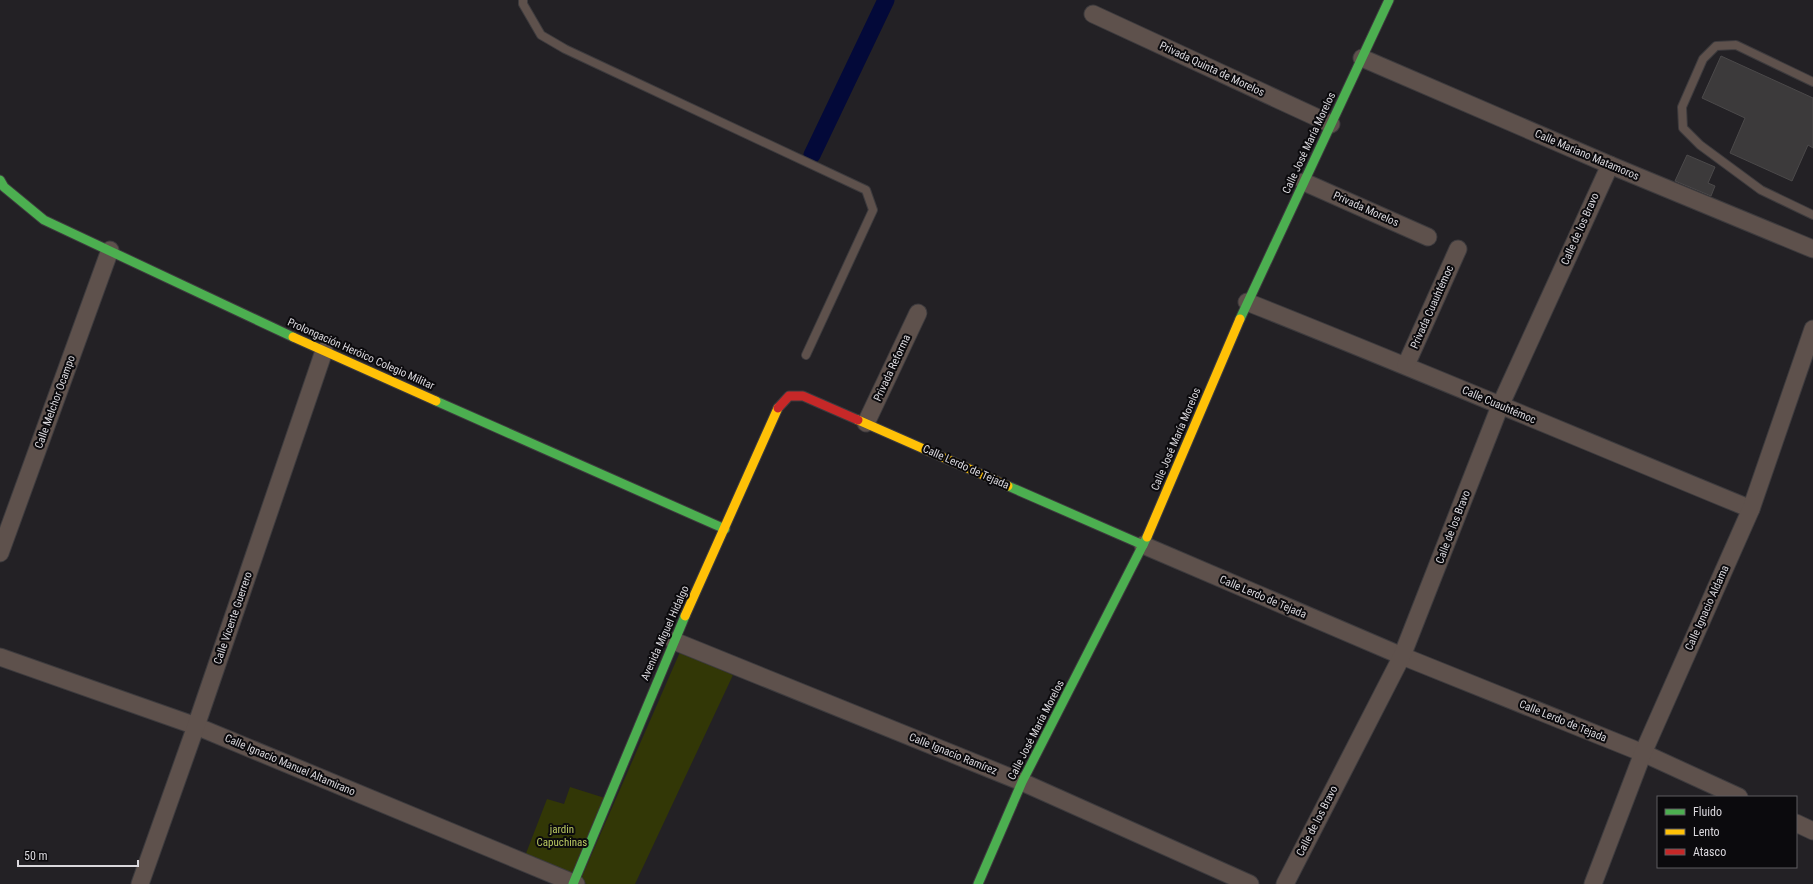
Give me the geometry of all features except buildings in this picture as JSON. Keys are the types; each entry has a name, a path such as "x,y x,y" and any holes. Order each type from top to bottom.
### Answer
{"street":[{"name":"Calle José María Morelos","path":"978,884 1022,782 1143,545 1247,302 1389,0"},
{"name":"Privada Quinta de Morelos","path":"1093,14 1331,124"},
{"name":"Calle Mariano Matamoros","path":"1362,58 1610,165 1813,249"},
{"name":"Calle de los Bravo","path":"1285,884 1402,656 1500,406 1610,165"},
{"name":"Prolongación Heróico Colegio Militar","path":"0,180 4,187 44,220 324,351 725,529"},
{"name":"Privada Morelos","path":"1304,182 1428,237"},
{"name":"Privada Cuauhtémoc","path":"1406,365 1458,249"},
{"name":"Calle Melchor Ocampo","path":"0,553 110,250"},
{"name":"Calle Cuauhtémoc","path":"1247,302 1406,365 1500,406 1751,509"},
{"name":"Privada Reforma","path":"866,423 918,313"},
{"name":"Calle Ignacio Aldama","path":"1593,884 1643,753 1751,509 1813,329"},
{"name":"Calle Vicente Guerrero","path":"140,884 196,726 324,351"},
{"name":"Calle Lerdo de Tejada","path":"789,396 803,396 1143,545 1402,656 1643,753 1737,796"},
{"name":"Avenida Miguel Hidalgo","path":"574,884 674,641 778,408 789,396"},
{"name":"Calle Ignacio Ramírez","path":"674,641 1022,782 1250,884"},
{"name":"Calle Ignacio Manuel Altamirano","path":"0,657 196,726 574,884"},
{"path":"1797,823 1813,831"}],"lane":[{"path":"523,0 523,4 541,34 565,49 866,190 873,210 806,355"},
{"path":"1813,82 1736,45 1716,46 1702,59 1682,107 1683,128 1700,145 1761,190 1813,215"}],"green space":[{"path":"680,652 733,675 635,884 587,884 580,881"},
{"name":"jardin Capuchinas","path":"570,787 608,799 572,876 525,856 547,799 564,804"}],"waterway":[{"path":"812,155 886,0"}],"traffic: fast":[{"path":"1240,319 1389,0"},
{"path":"0,180 4,187 44,220 293,337"},
{"path":"436,401 725,529"},
{"path":"1008,486 1143,545"},
{"path":"978,884 1022,782 1147,537"},
{"path":"573,884 685,616"}],"traffic: slow":[{"path":"1147,537 1240,319"},
{"path":"293,337 436,401"},
{"path":"685,616 778,408"},
{"path":"858,420 1008,486"}],"traffic: jam":[{"path":"778,408 789,396 803,396 858,420"}]}
